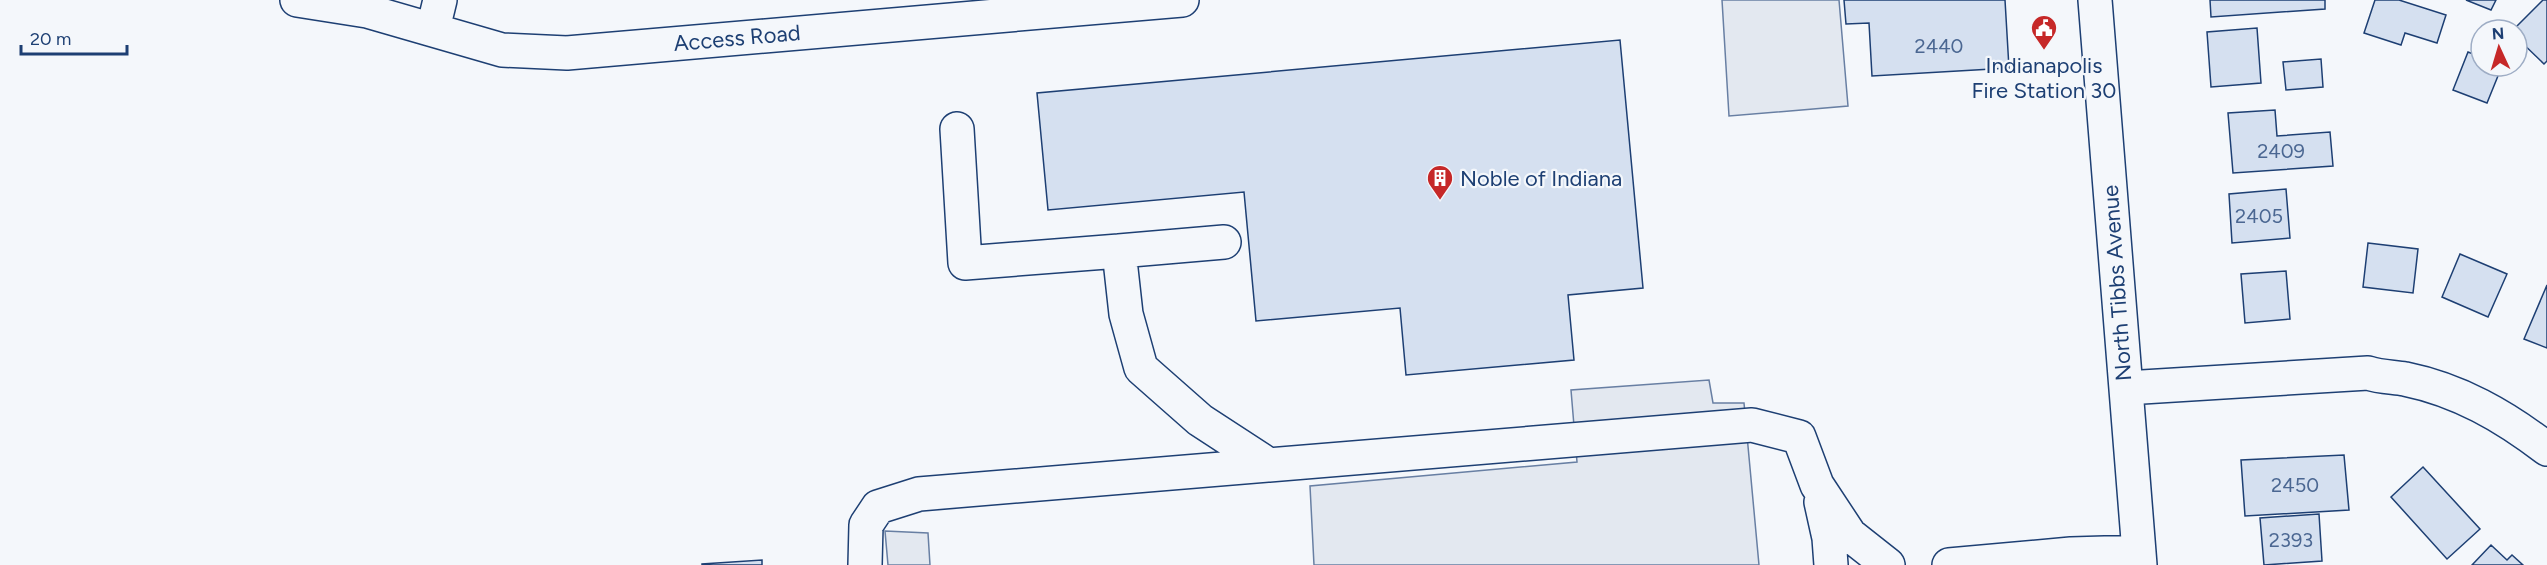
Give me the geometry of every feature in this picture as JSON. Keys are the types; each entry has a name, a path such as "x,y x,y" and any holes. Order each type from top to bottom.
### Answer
{"street":[{"name":"Access Road","path":"297,0 367,11 437,14 502,50 567,53 1182,0"},
{"name":"North Tibbs Avenue","path":"2096,0 2139,558"},
{"path":"957,129 966,263 1224,242"},
{"path":"1119,251 1126,314 1142,368 1200,420 1269,465"},
{"path":"2126,388 2368,373 2405,379 2453,392 2498,413 2547,449"},
{"path":"865,565 866,525 878,507 919,494 1752,425 1798,437 1817,485 1829,538 1831,565"},
{"path":"1817,485 1850,535 1888,565"},
{"path":"1949,565 2071,554 2139,558"}],"shaded area":[{"path":"1722,0 1839,0 1848,106 1729,116"},
{"path":"1709,380 1713,403 1744,403 1759,565 1314,565 1310,486 1577,462 1571,390"},
{"path":"885,531 928,533 930,565 888,565"}],"building":[{"path":"1844,0 2005,0 2009,68 1872,76 1869,23 1846,24"},
{"path":"2210,0 2325,0 2325,9 2211,17"},
{"path":"2375,0 2399,0 2446,15 2437,43 2405,33 2401,45 2364,33"},
{"path":"2466,0 2496,0 2491,10"},
{"path":"2543,0 2547,0 2547,61 2544,64 2529,50 2529,18 2525,18"},
{"path":"2257,28 2261,83 2211,87 2207,32"},
{"name":"Noble of Indiana","path":"1620,40 1643,288 1568,295 1574,360 1406,375 1400,308 1256,321 1244,192 1048,210 1037,93"},
{"path":"2468,52 2469,78 2497,78 2487,103 2453,90"},
{"path":"2321,59 2323,87 2286,90 2283,62"},
{"path":"2275,110 2277,136 2330,132 2333,166 2233,173 2228,113"},
{"path":"2286,189 2290,238 2232,243 2229,194"},
{"path":"2368,243 2418,249 2413,293 2363,287"},
{"path":"2460,254 2507,274 2488,317 2442,297"},
{"path":"2286,271 2290,319 2245,323 2241,274"},
{"path":"2547,285 2547,348 2524,339"},
{"path":"2344,455 2349,510 2245,516 2241,460"},
{"path":"2423,467 2480,529 2447,559 2391,497"},
{"path":"2319,514 2322,561 2264,565 2260,518"},
{"path":"2491,545 2507,560 2512,555 2523,565 2472,565"},
{"path":"762,560 762,565 702,565 702,564"}],"place":[{"name":"Indianapolis Fire Station 30","path":"2044,51"},
{"name":"Noble of Indiana","path":"1440,201"}]}
